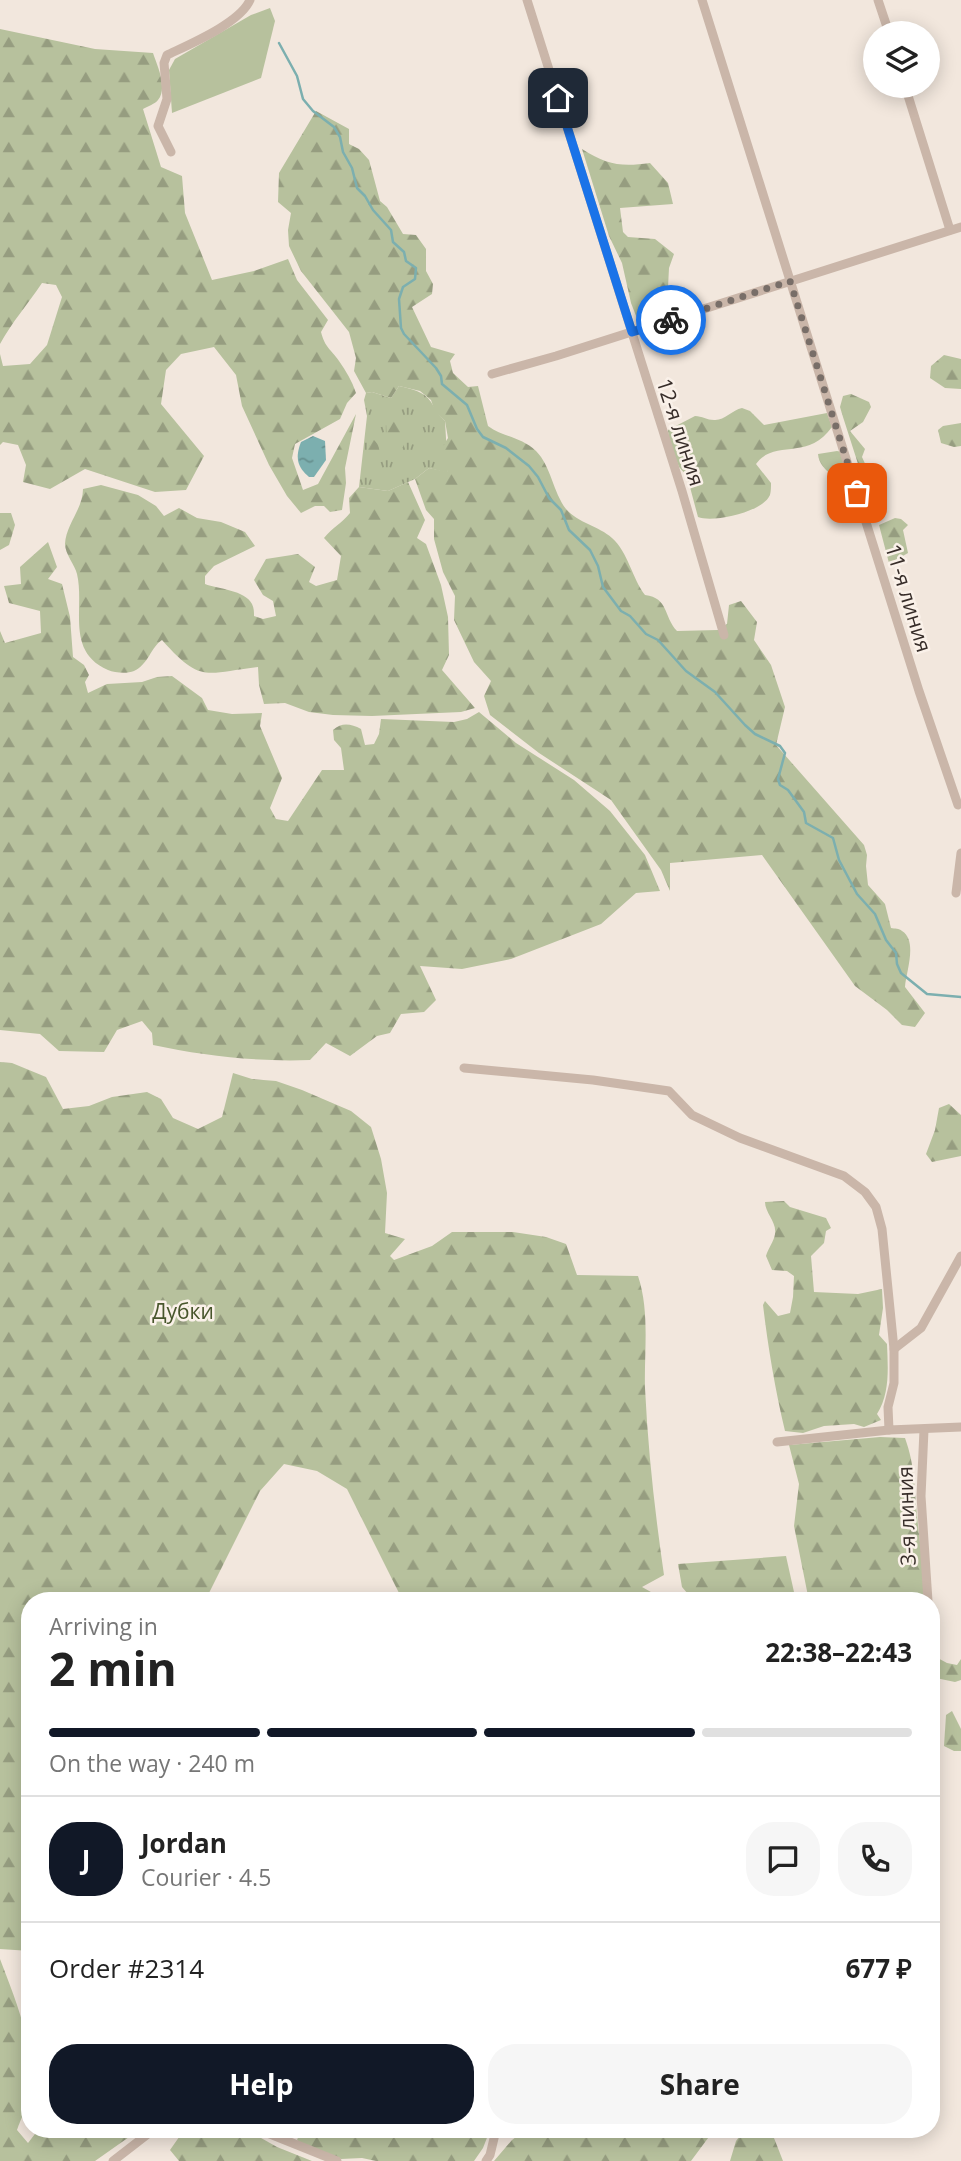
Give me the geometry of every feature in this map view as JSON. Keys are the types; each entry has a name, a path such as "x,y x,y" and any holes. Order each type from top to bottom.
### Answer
{"street":[{"path":"171,152 158,126 167,99 164,62 167,55 234,18 246,9 250,0"},
{"name":"12-я линия","path":"527,0 682,491 724,635"},
{"name":"11-я линия","path":"702,0 919,691 958,805"},
{"path":"878,0 885,21"},
{"path":"909,98 950,230"},
{"path":"492,374 961,227"},
{"path":"956,894 961,853"},
{"path":"464,1069 593,1080 669,1091 692,1115 740,1138 844,1176 865,1192 876,1206 882,1229 894,1349 894,1383 888,1407 889,1430"},
{"path":"894,1349 921,1328 961,1256"},
{"path":"777,1442 889,1430 961,1427"},
{"name":"3-я линия","path":"924,1430 921,1496 927,1592"},
{"path":"113,2161 143,2138"},
{"path":"280,2138 337,2161"},
{"path":"486,2161 494,2138"}],"green space":[{"path":"270,8 275,21 261,78 172,113 169,70 175,59 251,15"},
{"path":"0,29 95,49 153,53 161,76 161,95 157,101 143,109 161,167 182,176 185,213 212,280 254,271 288,259 297,280 328,320 321,332 326,345 346,372 356,393 347,403 340,419 295,444 292,458 303,490 318,484 356,414 345,468 342,510 330,512 324,506 315,506 301,513 287,496 269,465 242,406 236,375 214,347 181,354 166,370 161,404 204,456 186,490 155,492 85,469 50,489 23,482 26,465 18,445 3,442 0,445 0,354 3,366 30,364 47,345 62,297 56,285 42,283 0,344"},
{"path":"316,111 349,129 349,144 359,149 369,160 380,201 387,207 403,234 416,235 426,249 426,271 433,284 432,294 412,307 431,347 455,354 450,361 453,373 468,387 478,386 488,426 536,451 566,509 576,518 607,534 617,544 645,595 662,604 677,631 718,630 727,624 729,605 741,601 757,622 754,640 771,665 785,707 776,745 864,845 868,885 885,904 891,928 901,930 909,942 910,957 905,987 925,1013 915,1027 902,1025 855,986 762,855 670,863 670,891 661,870 611,800 539,753 490,715 484,696 491,681 474,662 454,620 455,596 443,572 434,539 434,519 426,510 415,479 429,468 448,472 442,455 448,438 445,421 435,412 431,400 420,391 399,386 391,398 372,392 366,393 354,371 356,358 349,332 301,271 289,246 291,213 278,202 279,173"},
{"path":"582,149 614,163 650,163 668,183 673,204 620,208 623,232 628,237 655,239 674,254 669,268 667,307 664,313 656,318 638,321 622,263 609,236"},
{"path":"944,355 961,359 961,389 945,388 930,378 931,366"},
{"path":"399,386 425,395 445,421 448,473 429,468 415,479 388,491 359,487 367,416 364,400 366,393 372,392 391,398"},
{"path":"851,394 869,402 871,407 863,422 850,431 865,449 862,457 873,481 868,495 840,407 843,396"},
{"path":"742,408 750,411 764,425 827,413 832,427 812,444 772,452 756,464 771,483 770,495 766,501 737,515 698,517 687,476 679,467 669,442 668,430 695,416 718,420"},
{"path":"397,418 407,436 403,447 387,452 386,419"},
{"path":"961,423 961,446 941,443 938,430 943,426"},
{"path":"372,438 378,444 380,453 370,467 368,450"},
{"path":"842,452 859,492 828,472 819,460 818,454"},
{"path":"408,482 425,520 417,538 426,544 441,585 448,617 449,655 442,670 475,708 461,712 372,716 309,712 285,703 264,704 258,667 205,672 186,664 162,640 143,665 128,673 108,670 86,652 79,628 77,574 65,544 83,489 101,485 138,495 156,506 164,516 179,508 197,518 221,522 245,532 255,546 214,566 205,576 205,584 249,599 254,608 254,616 263,619 276,616 273,601 263,595 254,580 266,559 298,554 315,567 309,582 316,586 337,580 341,556 324,538 350,513 349,498 359,487 388,491"},
{"path":"0,513 11,513 15,525 9,545 0,550"},
{"path":"895,518 908,525 903,530 908,553 894,561 890,567 879,525"},
{"path":"48,542 57,567 48,579 62,584 70,617 73,657 84,665 89,675 85,682 88,693 107,684 142,682 172,676 202,698 208,710 232,714 262,713 260,726 282,778 270,808 276,819 288,821 322,770 344,770 341,748 334,740 333,730 336,727 347,725 361,729 365,745 374,744 379,734 381,719 454,722 479,712 516,743 574,780 610,811 645,855 660,891 636,893 601,924 511,959 462,969 420,966 436,1000 424,1012 401,1014 390,1033 377,1036 350,1056 326,1043 310,1060 251,1059 192,1052 153,1045 152,1033 142,1021 117,1030 104,1052 59,1051 40,1034 0,1030 0,631 5,643 41,633 40,611 9,603 4,586 21,584 20,567"},
{"name":"Дубки","path":"0,1062 12,1063 46,1077 63,1109 89,1106 112,1097 147,1092 161,1099 173,1118 198,1129 222,1117 233,1073 252,1079 276,1081 351,1111 371,1127 381,1159 387,1193 385,1233 405,1239 390,1256 394,1260 432,1246 452,1232 513,1232 546,1237 566,1244 577,1275 638,1276 645,1318 645,1388 650,1459 664,1575 642,1587 651,1592 398,1592 347,1489 317,1471 284,1464 260,1491 210,1592 21,1592 21,1950 0,1949"},
{"path":"949,1104 961,1115 961,1156 932,1162 926,1154 935,1130 939,1108"},
{"path":"784,1201 790,1207 826,1218 831,1228 826,1231 824,1243 811,1256 814,1292 858,1294 882,1289 883,1308 879,1335 887,1344 886,1389 877,1414 881,1420 864,1427 854,1424 824,1426 803,1433 785,1431 763,1305 765,1301 778,1316 790,1313 794,1276 787,1271 772,1270 766,1256 775,1230 765,1202"},
{"path":"880,1437 905,1438 914,1476 924,1592 807,1592 794,1526 799,1484 789,1445"},
{"path":"786,1556 794,1592 686,1592 682,1587 678,1564"},
{"path":"940,1659 957,1665 961,1659 961,1680 955,1682 940,1679"},
{"path":"952,1711 961,1729 961,1751 944,1746 946,1715"},
{"path":"0,1959 21,2019 21,2120 17,2130 21,2138 28,2143 32,2138 128,2138 95,2161 0,2161"},
{"path":"178,2138 261,2138 312,2161 179,2161 170,2150"},
{"path":"487,2138 474,2161 341,2159 299,2144 297,2139"},
{"path":"708,2138 691,2161 494,2161 512,2140"},
{"path":"738,2138 774,2138 783,2161 730,2161"}],"water":[{"path":"313,436 325,441 326,460 314,477 309,477 298,461 298,452 301,442"}],"waterway":[{"path":"279,43 297,76 303,99 313,111 334,127 340,137 357,188 391,230 393,242 404,252 406,261 416,268 415,279 403,287 399,299 401,328 404,334 436,368 442,384 467,405 483,437 506,448 529,466 538,477 549,498 561,510 569,530 590,550 598,566 603,587 621,611 630,616 646,634 658,640 686,671 715,692 755,734 780,746 785,753 778,779 780,785 788,790 804,812 806,823 833,838 839,860 857,894 875,914 886,940 896,953 901,973 927,994 961,997"}],"way so far":[{"path":"671,320 790,281 857,493"}],"route":[{"path":"558,98 632,332 671,320"}]}
